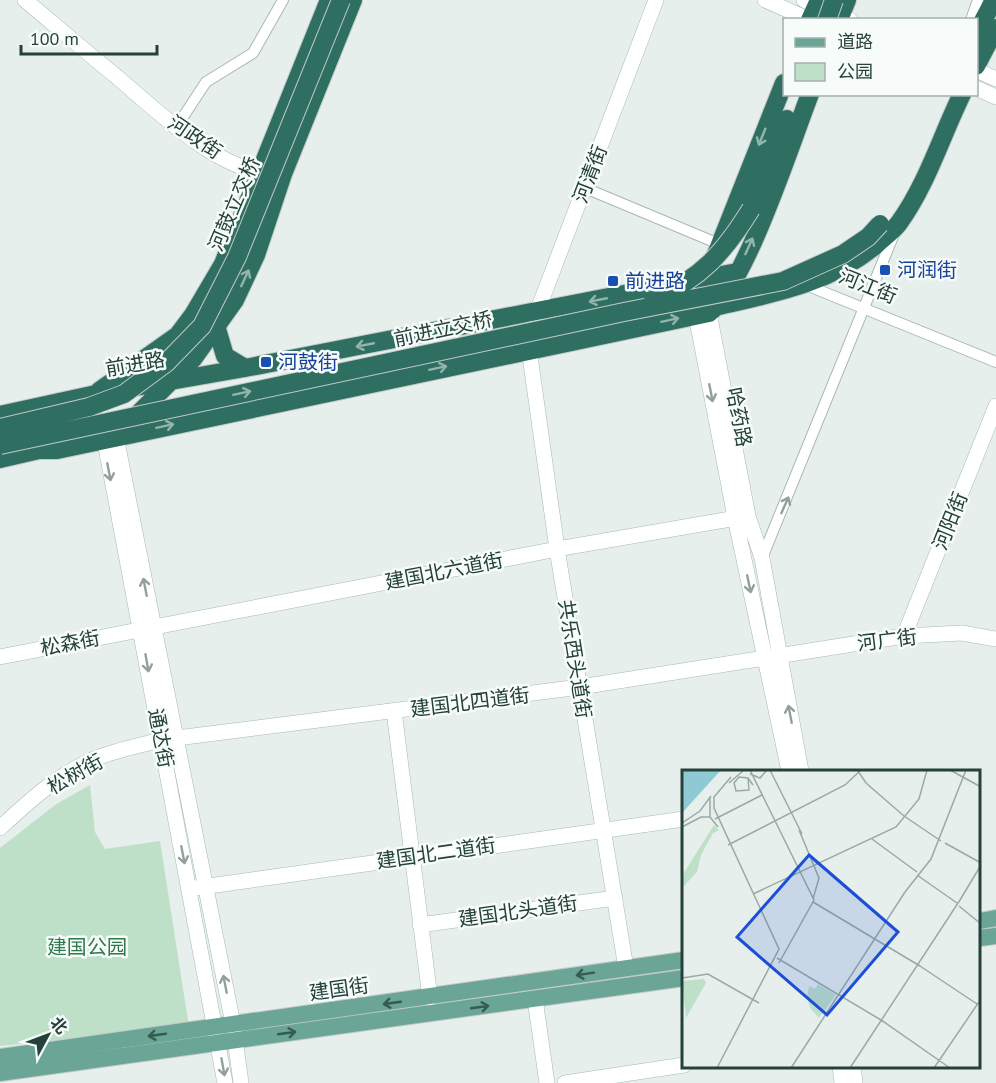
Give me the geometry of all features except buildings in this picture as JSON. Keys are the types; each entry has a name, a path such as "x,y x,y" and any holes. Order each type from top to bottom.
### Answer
{"highway":[{"path":"96,394 178,334 193,315 223,264 329,0"},
{"name":"河鼓立交桥","path":"0,428 89,407 124,394 166,363 202,326 237,257 341,0"},
{"path":"109,438 194,359 235,300 256,255 283,174 353,0"},
{"path":"978,30 994,0"},
{"path":"978,64 996,28"},
{"name":"哈药路","path":"708,311 708,278 719,244 783,85"},
{"path":"624,312 671,292 695,277 727,247 751,209 796,96"},
{"path":"708,311 738,272 765,212 809,96"},
{"path":"889,225 932,142 950,96"},
{"path":"1,458 39,450 57,450 708,311 806,285 844,268 889,225 920,188 961,96"},
{"name":"前进立交桥","path":"1,458 624,312 783,281 843,254 889,225"},
{"name":"前进路","path":"0,415 96,394 244,368 738,272"},
{"path":"217,328 225,356 244,368"}],"main road":[{"path":"981,921 996,918"},
{"path":"981,938 996,936"},
{"name":"建国街","path":"0,1073 430,998 682,960"},
{"name":"建国街","path":"0,1057 535,999 682,978"}],"street":[{"name":"河政街","path":"25,0 178,129 213,153 260,169 283,174"},
{"name":"河政街","path":"41,0 181,120 216,145 260,169"},
{"path":"181,120 206,82 253,52 283,0"},
{"name":"河清街","path":"530,349 537,312 656,0"},
{"path":"765,0 827,11"},
{"path":"972,18 978,0"},
{"path":"978,69 996,79"},
{"path":"978,89 996,97"},
{"path":"585,188 719,244"},
{"path":"762,558 864,308 889,225"},
{"name":"河江街","path":"806,285 996,362"},
{"name":"哈药路","path":"708,311 742,517 772,656 801,770"},
{"name":"共乐西头道街","path":"530,349 557,549 626,968"},
{"name":"通达街","path":"96,394 109,438 168,739 189,888 225,1033 241,1083"},
{"name":"河阳街","path":"904,636 996,406"},
{"name":"哈药路","path":"742,517 762,558 772,656 789,770"},
{"name":"建国北六道街","path":"147,628 557,549 742,517"},
{"name":"松森街","path":"0,657 147,628"},
{"name":"河广街","path":"772,656 904,636 962,633 996,639"},
{"name":"建国北四道街","path":"168,739 580,687 772,656"},
{"path":"394,711 430,998"},
{"name":"通达街","path":"168,739 205,887 225,1033 225,1083"},
{"name":"松树街","path":"0,828 52,783 69,772 102,756 168,739"},
{"name":"建国北二道街","path":"189,888 682,819"},
{"name":"建国北头道街","path":"420,925 615,897"},
{"path":"535,999 547,1083"},
{"path":"565,1083 682,1065"},
{"path":"840,1068 842,1083"},
{"path":"853,1068 855,1083"}],"green space":[{"name":"建国公园","path":"90,785 95,832 105,849 160,841 189,1027 0,1046 0,848 55,805"}],"place":[{"name":"河润街","path":"885,270"},
{"name":"前进路","path":"613,281"},
{"name":"河鼓街","path":"266,362"}]}
